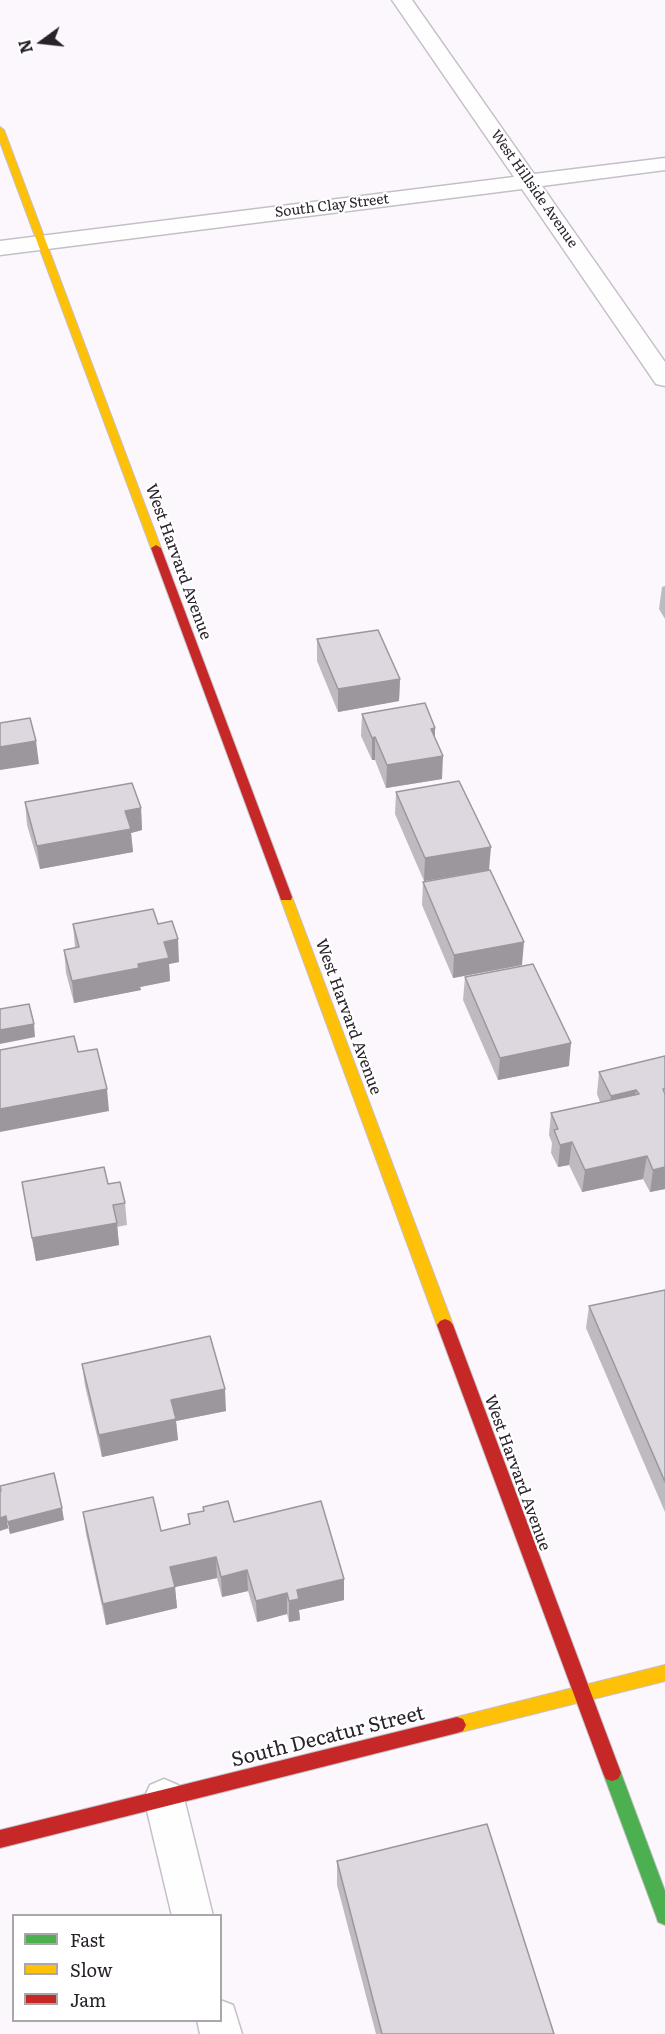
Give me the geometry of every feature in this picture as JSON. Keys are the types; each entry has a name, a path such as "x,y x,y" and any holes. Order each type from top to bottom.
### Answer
{"street":[{"name":"West Hillside Avenue","path":"402,0 665,379"},
{"name":"West Harvard Avenue","path":"0,130 665,1916"},
{"name":"South Clay Street","path":"0,248 665,164"},
{"name":"South Decatur Street","path":"0,1839 665,1673"}],"lane":[{"path":"164,1798 193,1914"}],"building":[{"path":"378,630 400,679 338,689 317,639"},
{"path":"425,703 435,728 431,729 443,756 387,765 362,714"},
{"path":"30,718 36,741 0,747 0,723"},
{"path":"459,781 491,847 425,858 396,792"},
{"path":"132,783 141,808 125,811 131,829 37,846 25,802"},
{"path":"490,870 524,942 454,955 423,882"},
{"path":"153,909 158,924 172,921 178,939 164,942 169,958 138,964 139,968 72,981 64,950 79,947 73,924"},
{"path":"533,964 571,1043 500,1058 465,977"},
{"path":"29,1004 34,1024 0,1030 0,1009"},
{"path":"74,1036 78,1052 97,1049 107,1089 0,1109 0,1050"},
{"path":"665,1056 665,1089 663,1089 665,1094 665,1167 653,1170 647,1156 585,1170 572,1142 560,1145 554,1130 558,1129 551,1113 639,1094 636,1090 611,1096 599,1072"},
{"path":"104,1167 108,1184 120,1182 125,1203 113,1205 117,1223 32,1238 22,1182"},
{"path":"665,1290 665,1482 589,1306"},
{"path":"210,1336 225,1389 171,1400 176,1419 99,1435 82,1364"},
{"path":"54,1473 62,1508 7,1522 6,1516 0,1518 0,1486"},
{"path":"153,1497 161,1531 190,1524 188,1514 204,1511 203,1507 228,1501 234,1522 321,1501 344,1579 297,1590 299,1599 289,1601 287,1593 256,1601 247,1570 221,1577 216,1557 170,1567 175,1587 103,1604 83,1512"},
{"path":"487,1824 554,2034 382,2034 337,1861"}],"traffic: fast":[{"path":"612,1773 665,1916"}],"traffic: slow":[{"path":"0,130 156,548"},
{"path":"286,897 445,1325"},
{"path":"457,1725 665,1673"}],"traffic: jam":[{"path":"156,548 286,897"},
{"path":"445,1325 612,1773"},
{"path":"0,1839 457,1725"}]}
